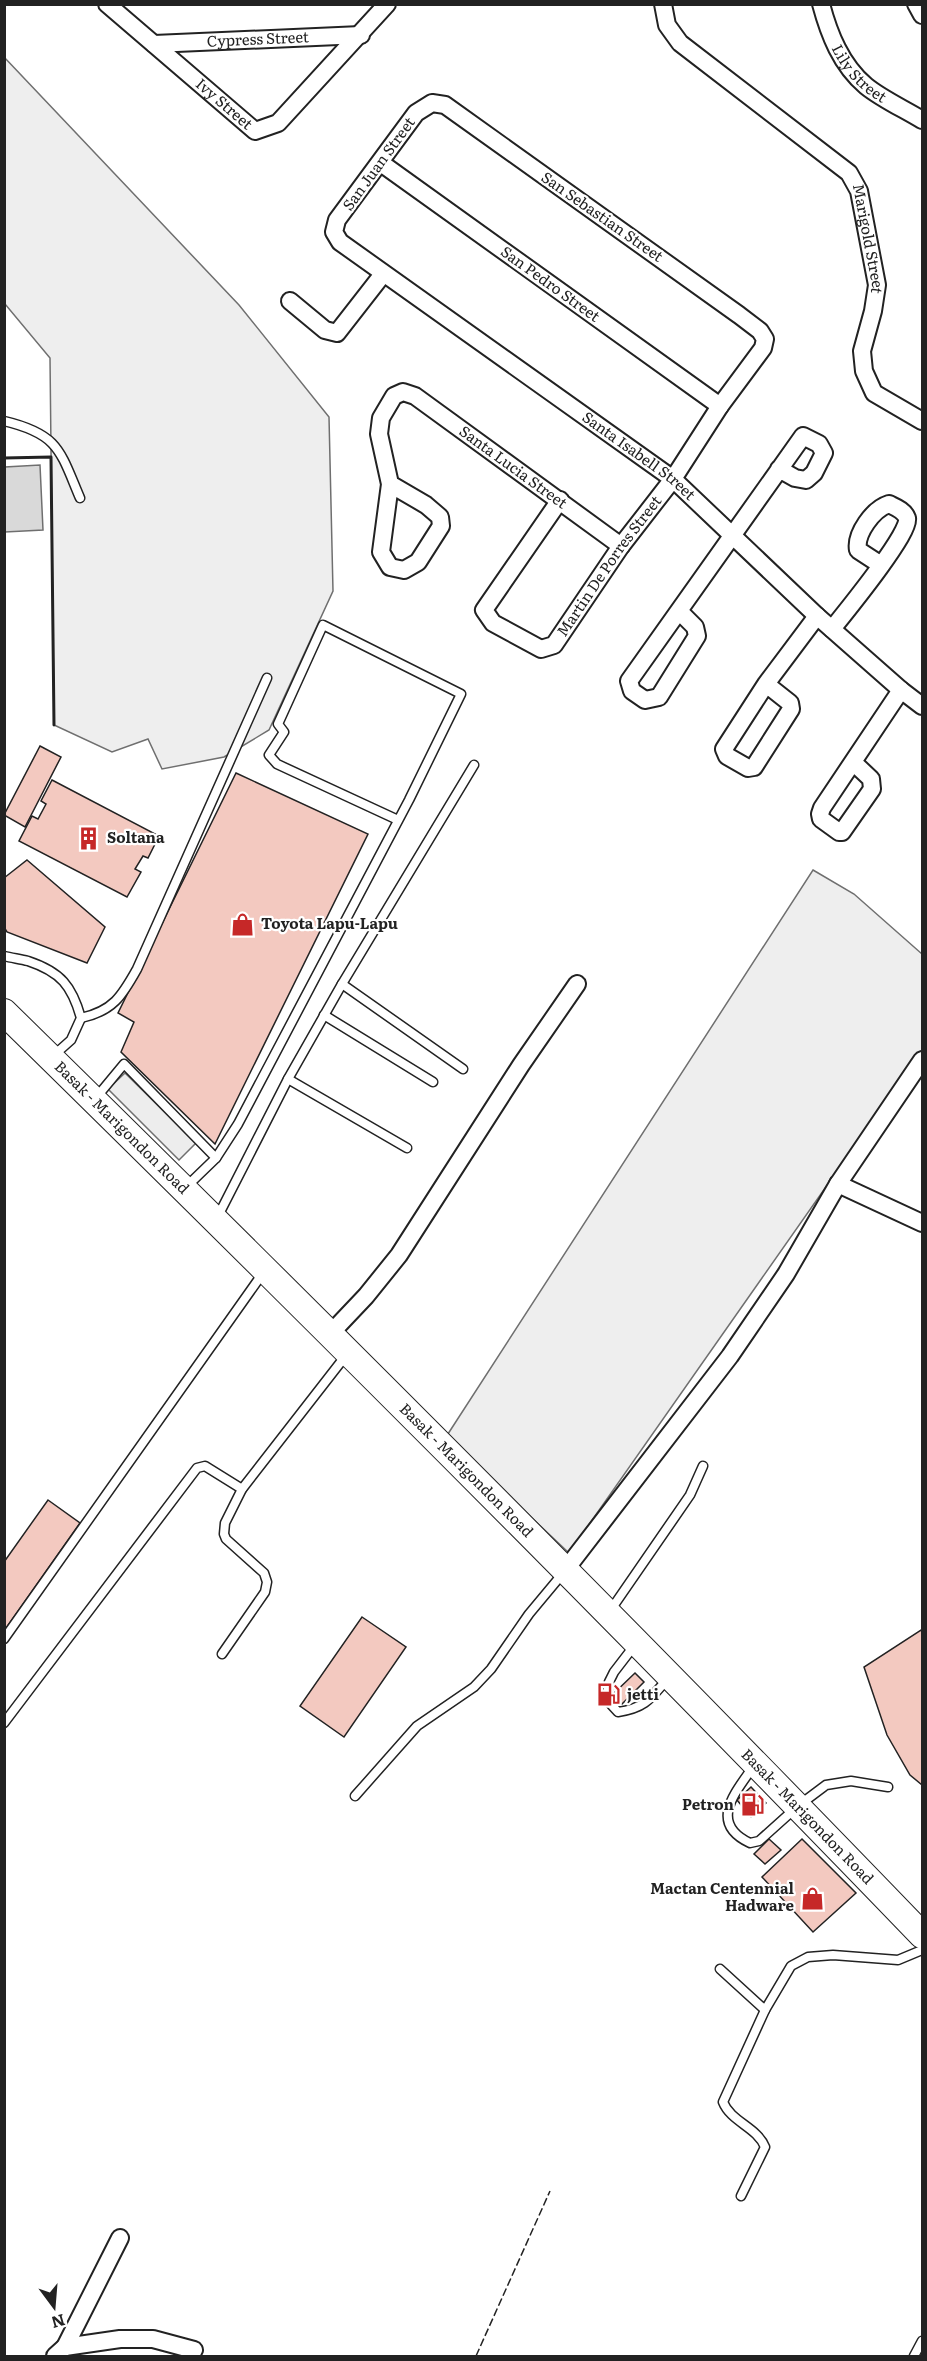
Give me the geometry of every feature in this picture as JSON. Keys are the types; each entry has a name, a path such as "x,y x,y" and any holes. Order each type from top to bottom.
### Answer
{"main road":[{"name":"Basak - Marigondon Road","path":"4,1012 566,1569 922,1935"}],"street":[{"name":"Ivy Street","path":"107,4 255,131 278,123 387,4"},
{"name":"Marigold Street","path":"663,4 667,25 680,43 849,172 859,191 878,285 862,351 864,370 874,393 922,421"},
{"name":"Lily Street","path":"821,4 829,33 845,62 866,86 922,120"},
{"path":"916,4 922,15"},
{"name":"Cypress Street","path":"154,44 361,35"},
{"name":"San Juan Street","path":"334,232 337,220 416,113 432,103"},
{"name":"San Sebastian Street","path":"432,103 445,105 739,315 760,331 765,339"},
{"name":"San Pedro Street","path":"381,163 720,406"},
{"name":"Santa Isabell Street","path":"334,232 340,242 383,274 673,479 817,616 922,706"},
{"path":"290,302 325,330 337,333 383,274"},
{"name":"Martin De Porres Street","path":"560,500 484,610 493,623 541,649 554,645 621,546 673,479 720,406 763,348 765,339"},
{"name":"Santa Lucia Street","path":"390,484 379,434 381,418 394,396 403,392 415,396 621,546"},
{"path":"680,612 695,627 697,636 659,697 645,700 632,691 629,681 779,469"},
{"path":"390,484 426,505 440,517 441,526 418,562 404,570 390,567 381,552 390,484"},
{"path":"832,629 881,565"},
{"path":"766,684 790,703 791,709 754,767 748,768 727,756 724,749 766,684 817,616"},
{"path":"854,763 901,690"},
{"path":"330,1334 366,1296 399,1255 521,1065 577,984"},
{"path":"566,1569 730,1356 786,1274 838,1184 922,1060"},
{"path":"838,1184 922,1223"},
{"path":"60,2352 120,2238"},
{"path":"60,2352 120,2339 153,2339 194,2350"}],"lane":[{"path":"4,421 29,427 58,446 80,498"},
{"path":"184,1189 216,1158 238,1124 409,800 461,694 323,625 278,724 284,732 269,755 277,764 398,820"},
{"path":"81,1018 98,1015 112,1005 126,990 267,678"},
{"path":"215,1221 288,1079 324,1015 474,765"},
{"path":"5,956 25,960 42,967 64,981 76,998 81,1018 70,1040 51,1058"},
{"path":"342,984 463,1069"},
{"path":"324,1015 433,1082"},
{"path":"94,1101 124,1064 216,1158"},
{"path":"288,1079 407,1148"},
{"path":"4,1639 265,1270"},
{"path":"222,1654 265,1592 267,1582 264,1573 226,1539 225,1523 243,1489 348,1352"},
{"path":"608,1614 690,1496 704,1466"},
{"path":"4,1723 197,1468 205,1467 243,1489"},
{"path":"356,1796 417,1726 474,1687 566,1569"},
{"path":"637,1642 609,1682 606,1699 618,1712 636,1709 649,1700 671,1675"},
{"path":"756,1762 729,1803 726,1817 732,1829 742,1840 750,1844 759,1841 798,1806 826,1785 851,1780 888,1787"},
{"path":"741,2196 765,2147 757,2135 726,2110 723,2102 765,2010 791,1966 808,1957 833,1955 898,1960 922,1950"},
{"path":"720,1969 765,2010"},
{"path":"914,2356 922,2341"}],"shaded area":[{"path":"4,57 239,305 329,417 333,591 269,730 224,757 162,769 148,739 112,752 54,725 50,358 5,304"},
{"path":"40,465 43,530 5,532 5,467"},
{"path":"813,870 854,894 922,954 922,1050 569,1553 446,1437"},
{"path":"125,1073 196,1143 179,1160 108,1089"}],"building":[{"path":"40,746 61,757 25,827 4,815"},
{"name":"Toyota Lapu-Lapu","path":"236,773 368,834 215,1144 121,1052 134,1022 118,1013"},
{"name":"Soltana","path":"52,780 159,836 148,858 143,856 135,869 141,872 127,897 19,841 32,816 38,819 46,804 41,801"},
{"path":"27,860 105,927 87,963 7,932 4,927 4,878"},
{"path":"48,1500 80,1523 4,1631 4,1562"},
{"path":"362,1617 406,1647 344,1737 300,1706"},
{"path":"921,1630 922,1785 910,1775 887,1735 864,1667"},
{"path":"635,1673 644,1682 619,1707 609,1698"},
{"path":"751,1787 766,1803 751,1817 737,1800"},
{"path":"769,1839 781,1850 765,1864 754,1854"},
{"path":"802,1839 856,1893 813,1932 762,1877"}],"fence":[{"path":"476,2356 550,2191"}],"wall":[{"path":"4,458 51,457 54,725"}],"place":[{"name":"Soltana","path":"89,838"},
{"name":"Toyota Lapu-Lapu","path":"243,924"},
{"name":"jetti","path":"609,1695"},
{"name":"Petron","path":"752,1805"},
{"name":"Mactan Centennial Hadware","path":"812,1898"}]}
